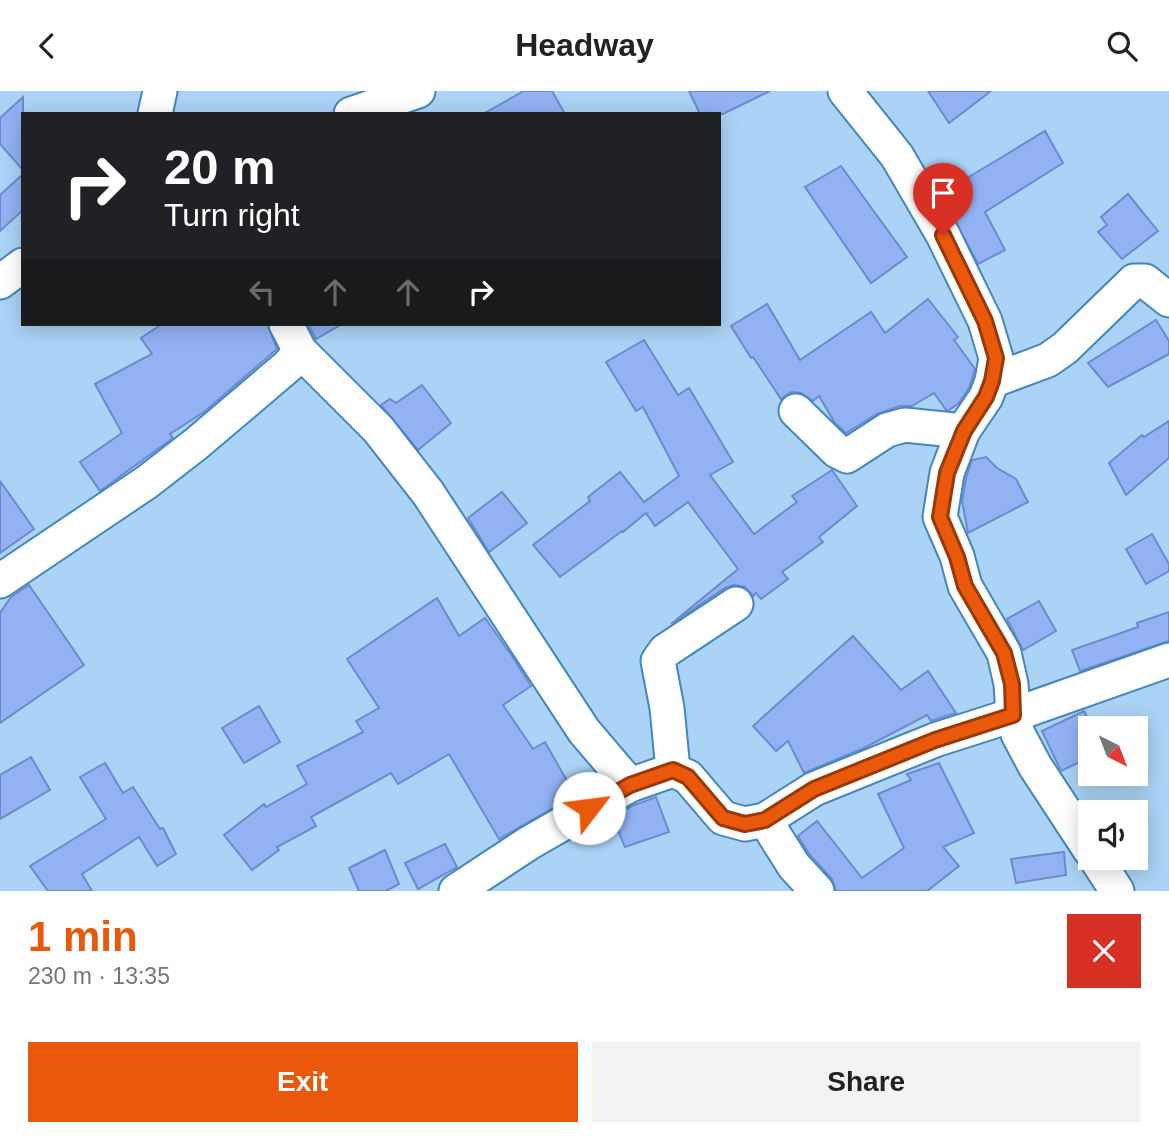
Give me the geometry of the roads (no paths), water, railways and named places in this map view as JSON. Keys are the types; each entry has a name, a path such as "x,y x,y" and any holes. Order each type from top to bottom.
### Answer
{"street":[{"path":"155,112 160,91"},
{"path":"357,112 418,91"},
{"path":"845,91 897,156 943,235 985,321 996,358 992,381 986,397 964,431 947,473 940,517 957,557 965,586 1004,653 1012,684 1013,715 1018,734 1035,766 1078,832"},
{"path":"0,282 21,266"},
{"path":"992,381 1048,360 1065,348 1134,281 1145,281 1169,300"},
{"path":"0,581 147,482 206,436 289,365 293,337"},
{"path":"293,337 378,429 428,493 584,731 630,785"},
{"path":"796,411 820,437 847,456 887,430 905,425 964,431"},
{"path":"673,770 667,708 658,661 665,651 736,604"},
{"path":"456,891 528,843 630,785 673,770 688,777 723,818 745,824 765,820 814,789 935,740 1169,660"},
{"path":"765,820 794,866 817,891"},
{"path":"1104,870 1117,891"}]}
